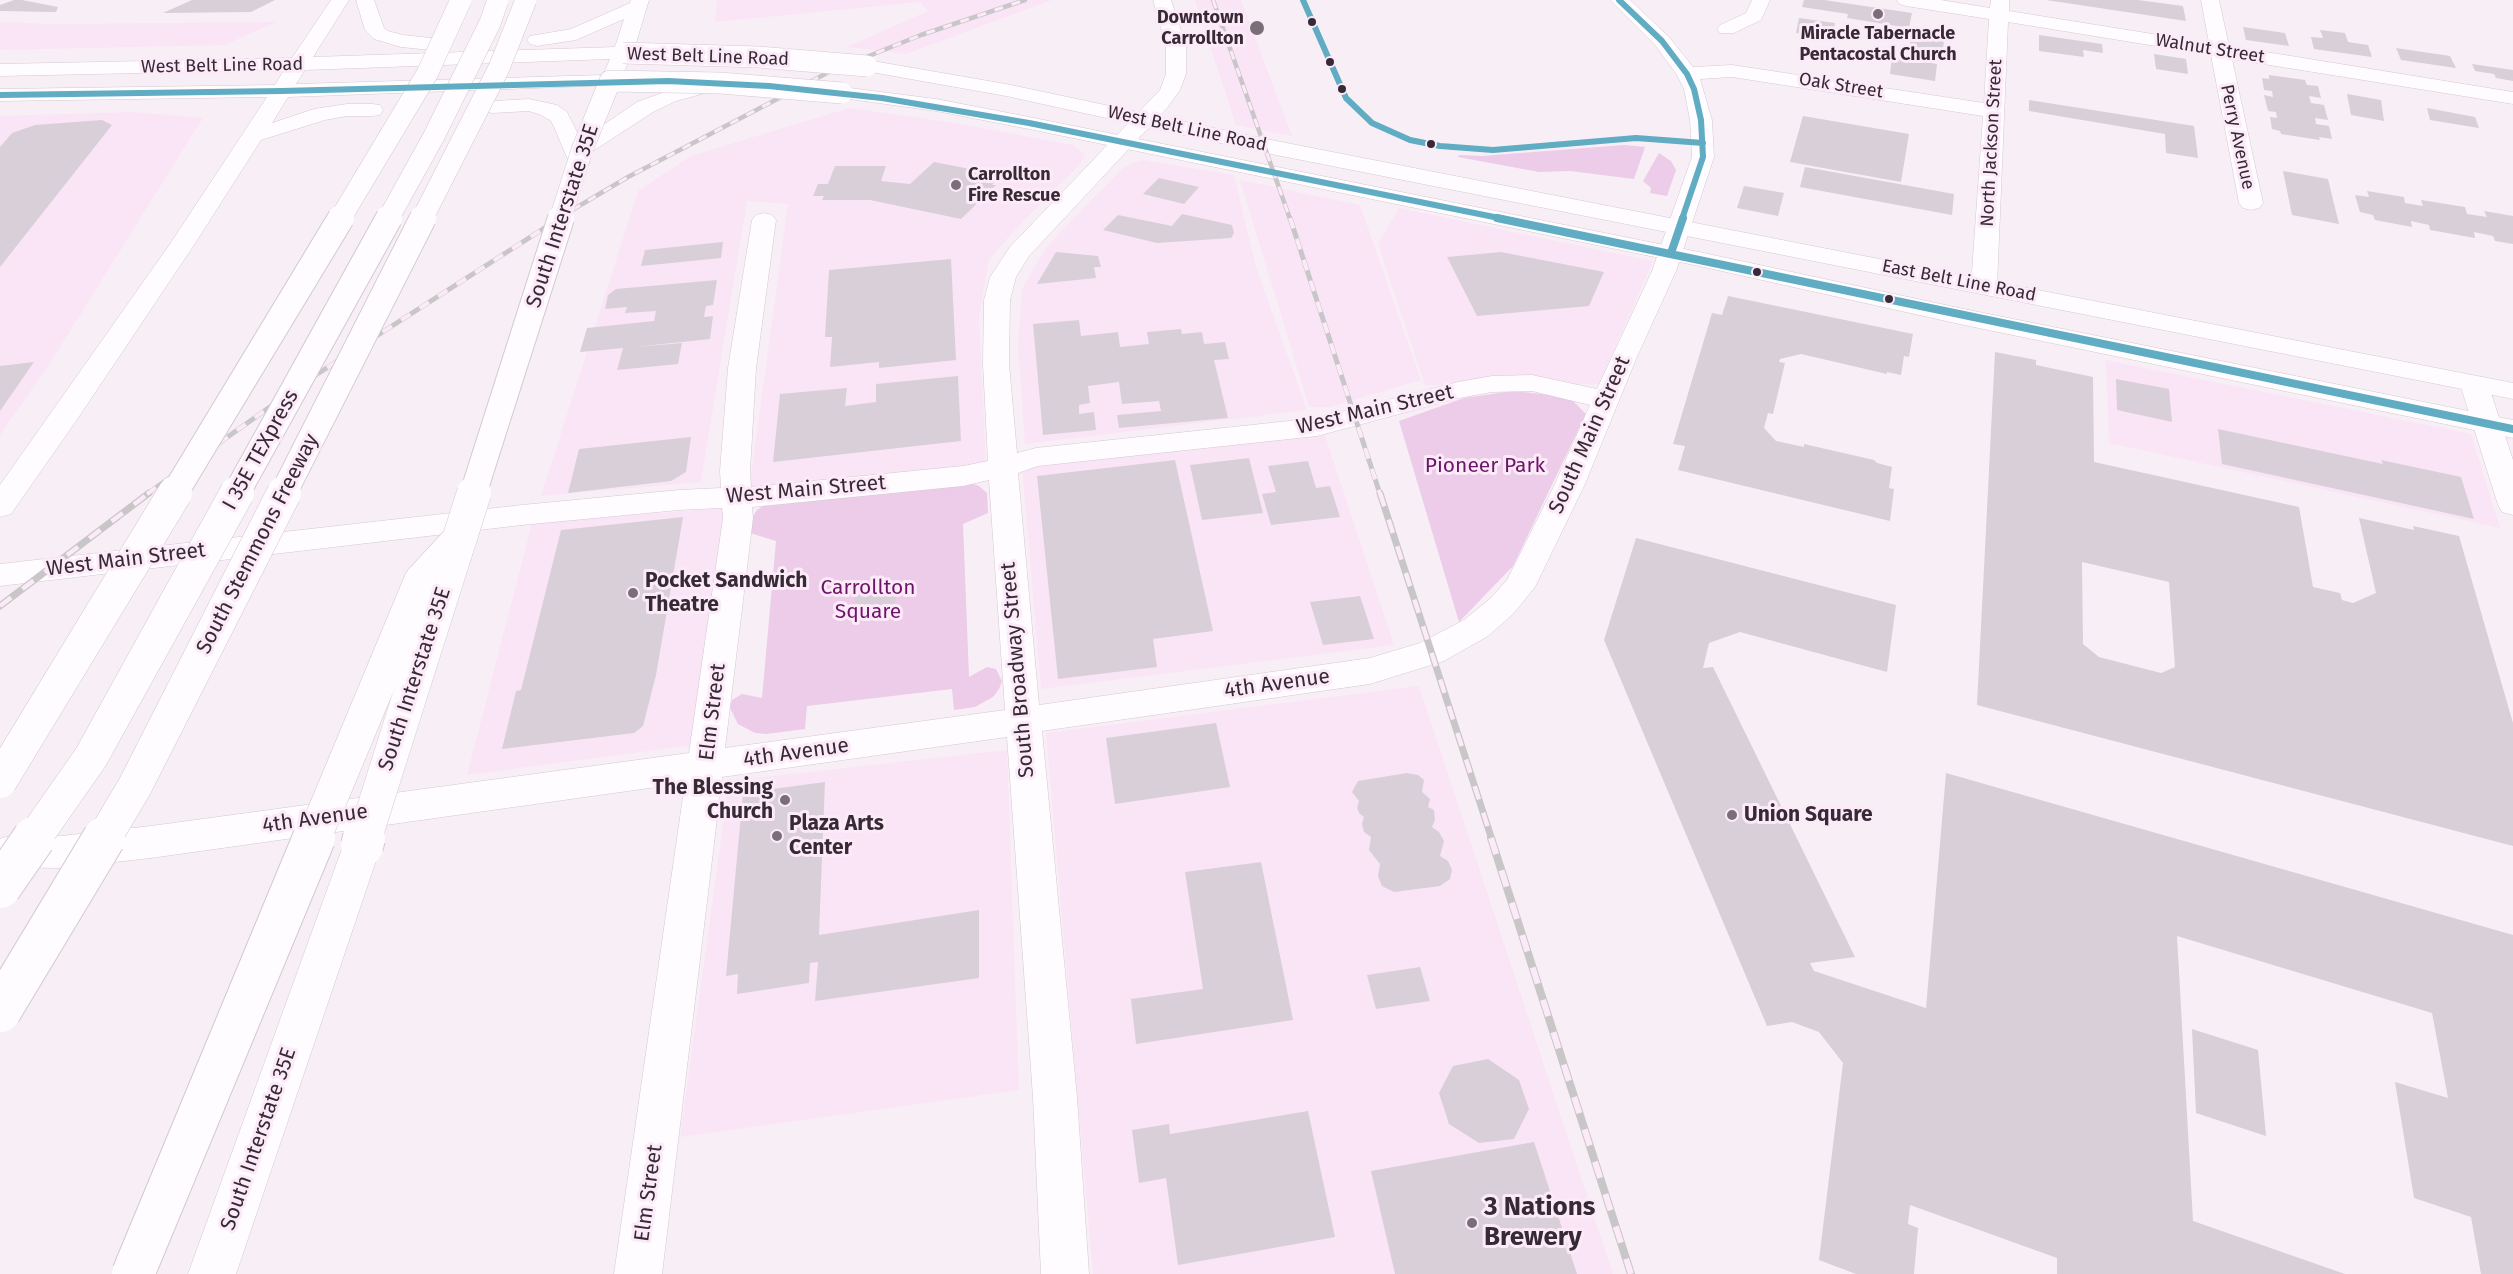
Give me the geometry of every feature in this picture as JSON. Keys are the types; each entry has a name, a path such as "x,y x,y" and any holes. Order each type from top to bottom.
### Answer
{"main road":[{"path":"0,507 182,245 340,0"},
{"path":"365,0 375,30 381,35 401,42 429,44 566,37 639,3"},
{"path":"0,781 427,75 461,0"},
{"name":"I 35E TEXpress","path":"0,886 91,757 434,136 490,23 498,0"},
{"name":"South Stemmons Freeway","path":"0,1011 135,786 499,68 526,0"},
{"name":"South Broadway Street","path":"1065,1274 1054,1086 1004,498 1004,467 996,364 997,300 1003,277 1019,252 1160,105 1176,74 1176,46 1162,0"},
{"name":"South Main Street","path":"1476,628 1502,606 1524,578 1570,484 1671,253 1703,157 1701,120 1694,89 1687,74 1662,41 1619,0"},
{"path":"1727,29 1754,16 1761,0"},
{"name":"Walnut Street","path":"1906,0 2000,7 2219,51 2513,98"},
{"name":"Perry Avenue","path":"2210,0 2251,203"},
{"name":"South Interstate 35E","path":"212,1274 362,846 580,156 623,53 639,3"},
{"name":"North Jackson Street","path":"1984,286 2000,7"},
{"name":"West Belt Line Road","path":"0,70 299,64 623,53 810,61 867,66 960,81 1405,173"},
{"name":"Oak Street","path":"1687,74 1732,70 1994,111"},
{"name":"West Belt Line Road","path":"0,95 282,91 610,81 720,83 832,92 936,105 1392,196"},
{"path":"254,135 322,114 347,110 529,105 549,110 559,117 580,156 645,107 720,83"},
{"name":"East Belt Line Road","path":"1405,173 2513,391"},
{"name":"East Belt Line Road","path":"1392,196 2500,426"},
{"name":"Elm Street","path":"638,1274 738,518 735,496 742,368 764,220"},
{"name":"West Main Street","path":"0,575 522,515 735,496 789,495 963,476 1036,457 1317,427 1458,390 1492,384 1532,383 1605,400"},
{"path":"2474,384 2500,426 2513,505"},
{"path":"133,1274 421,581 459,540"},
{"name":"4th Avenue","path":"0,853 61,852 151,842 1370,671 1432,652 1476,628"}],"shaded area":[{"path":"717,0 1052,0 906,54 847,47 928,11 920,2 715,22"},
{"path":"1195,0 1241,0 1292,136 1236,125"},
{"path":"0,22 54,24 276,22 225,45 0,50"},
{"path":"849,108 955,123 1073,145 1085,154 1081,163 1012,233 989,260 979,317 986,464 749,490 788,204 747,201 701,482 541,496 638,191 691,156"},
{"path":"134,112 203,118 47,368 0,435 0,116"},
{"path":"1144,160 1234,175 1256,267 1307,410 1025,444 1018,347 1022,289 1047,246 1122,169 1131,163"},
{"path":"1240,180 1360,205 1421,380 1330,407 1309,407"},
{"path":"1399,208 1653,261 1599,384 1425,385 1378,244"},
{"path":"2106,360 2471,434 2500,528 2109,443"},
{"path":"1325,435 1394,645 1041,689 1022,467"},
{"path":"726,508 701,744 467,775 532,523"},
{"path":"1419,686 1613,1274 1093,1274 1046,733"},
{"path":"1007,750 1019,1090 680,1137 729,781"}],"green space":[{"path":"1624,145 1645,147 1634,179 1570,171 1539,172 1458,157 1459,155 1482,156"},
{"path":"1659,153 1671,161 1676,170 1667,196 1650,193 1651,188 1643,181"},
{"name":"Pioneer Park","path":"1513,391 1569,397 1586,414 1513,566 1459,622 1399,421 1464,398"},
{"name":"Carrollton Square","path":"970,483 979,486 987,493 988,513 963,524 969,677 987,667 996,669 1002,681 993,697 975,707 954,710 952,689 807,706 805,729 766,734 755,733 738,724 730,708 732,700 742,694 762,698 776,541 750,533 752,518 757,510 763,506"}],"building":[{"path":"14,0 58,7 56,12 0,11 0,5"},
{"path":"192,0 275,0 251,12 163,13"},
{"name":"Miracle Tabernacle Pentacostal Church","path":"1804,0 1824,0 1912,13 1909,28 1847,18 1848,14 1802,7"},
{"path":"2046,0 2138,0 2183,6 2186,21"},
{"path":"1799,18 1835,23 1833,34 1824,33 1823,37 1796,33"},
{"path":"2243,27 2285,33 2289,46 2246,40"},
{"path":"2320,30 2345,33 2348,42 2368,45 2372,57 2314,49 2311,37 2323,38"},
{"path":"2039,35 2102,44 2103,53 2083,50 2084,57 2039,51"},
{"path":"1911,36 1944,41 1942,56 1909,51"},
{"path":"2396,48 2450,56 2456,68 2401,60"},
{"path":"2154,54 2186,59 2188,74 2156,69"},
{"path":"1892,57 1937,64 1935,81 1890,74"},
{"path":"2472,64 2513,70 2513,81 2496,78 2494,74 2475,71"},
{"path":"2269,75 2305,80 2307,85 2318,86 2321,98 2309,96 2311,103 2324,105 2328,120 2315,118 2316,124 2329,126 2332,139 2319,137 2320,140 2281,134 2280,131 2272,129 2270,117 2277,118 2276,112 2268,111 2264,95 2273,97 2272,91 2264,90 2262,78 2269,79"},
{"path":"2347,94 2381,100 2384,121 2351,115"},
{"path":"2029,100 2194,126 2198,158 2166,153 2165,134 2029,111"},
{"path":"2427,108 2475,117 2479,128 2430,120"},
{"path":"1803,116 1909,134 1901,182 1790,162"},
{"path":"102,120 112,125 0,267 0,147 12,133 35,125"},
{"path":"934,162 1001,175 992,185 996,185 961,219 870,200 822,200 824,196 813,196 818,184 828,184 835,166 886,166 881,181 910,184"},
{"path":"1805,167 1954,194 1952,215 1800,187"},
{"path":"2283,171 2328,179 2339,224 2292,215"},
{"path":"1159,178 1199,187 1184,204 1143,194"},
{"path":"1744,186 1784,193 1778,216 1737,208"},
{"path":"2367,191 2404,197 2405,203 2423,206 2421,200 2465,207 2467,214 2487,217 2484,211 2513,216 2513,244 2495,241 2493,236 2474,232 2475,238 2430,230 2429,225 2411,221 2412,227 2375,220 2373,215 2360,212 2355,195 2369,197"},
{"path":"1182,214 1232,225 1234,233 1231,238 1157,243 1103,230 1118,215 1172,226"},
{"path":"723,242 721,258 641,266 645,250"},
{"path":"1056,252 1098,256 1101,267 1094,267 1096,278 1037,284"},
{"path":"1501,252 1604,272 1589,306 1477,316 1447,257"},
{"path":"951,259 956,360 879,368 879,362 830,367 832,337 825,337 829,270"},
{"path":"717,280 713,305 706,306 704,317 713,316 710,339 635,347 682,343 678,364 617,370 623,348 580,352 587,328 654,321 656,311 625,313 627,307 605,309 608,295 616,289"},
{"path":"1728,296 1913,334 1909,357 1904,356 1901,375 1887,372 1887,374 1801,354 1780,359 1779,362 1785,363 1773,414 1768,413 1764,428 1776,441 1804,447 1804,444 1874,460 1892,467 1889,488 1894,489 1890,521 1678,470 1685,446 1673,444 1712,313 1722,315"},
{"path":"1079,320 1081,336 1118,332 1120,347 1149,344 1147,332 1181,329 1182,334 1202,332 1204,344 1225,342 1229,359 1214,360 1228,418 1119,428 1117,415 1161,411 1159,401 1122,404 1119,382 1088,386 1090,403 1079,405 1079,414 1094,412 1096,430 1043,435 1033,324"},
{"path":"1995,352 2036,360 2036,365 2093,377 2094,462 2299,507 2313,587 2340,593 2342,600 2353,603 2376,593 2359,518 2414,530 2413,526 2459,536 2513,723 2513,846 1977,705","holes":["2082,562 2169,582 2175,667 2161,673 2099,657 2083,644"]},
{"path":"34,362 0,411 0,366"},
{"path":"958,376 961,441 773,462 780,394 847,388 845,406 876,402 876,384"},
{"path":"2116,379 2169,389 2172,422 2117,410"},
{"path":"2218,429 2383,464 2381,460 2461,477 2474,519 2222,464"},
{"path":"691,437 686,472 671,481 568,493 579,449"},
{"path":"1249,458 1263,513 1202,520 1190,465"},
{"path":"1175,460 1213,631 1153,639 1157,667 1058,679 1037,476"},
{"path":"1308,461 1316,488 1330,486 1340,517 1271,525 1262,494 1276,492 1268,466"},
{"path":"683,517 656,675 643,726 634,733 502,749 516,691 521,690 561,530"},
{"path":"1636,538 1896,605 1887,672 1740,632 1709,643 1703,668 1713,667 1855,957 1810,963 1814,971 1926,1008 1946,773 2513,935 2513,1274 2481,1274 2471,1217 2414,1198 2395,1082 2448,1098 2432,1013 2177,936 2193,1221 2345,1274 2057,1274 2057,1258 1910,1205 1908,1224 1918,1228 1914,1274 1856,1274 1819,1260 1843,1063 1819,1032 1792,1022 1767,1026 1604,640"},
{"path":"884,582 896,589 896,601 884,611 866,613 855,605 855,594 868,584"},
{"path":"1360,596 1374,639 1323,645 1310,602"},
{"path":"1216,723 1230,787 1115,804 1106,738"},
{"path":"1407,773 1418,775 1424,780 1422,792 1430,799 1428,807 1434,810 1435,820 1432,827 1439,832 1444,841 1440,856 1448,861 1452,870 1450,879 1440,886 1394,892 1382,886 1378,876 1380,864 1369,850 1371,837 1364,832 1362,824 1364,817 1359,813 1357,808 1359,801 1352,792 1358,781"},
{"path":"825,782 819,935 979,910 979,978 815,1001 818,962 810,963 809,983 737,994 738,974 726,976 743,793"},
{"path":"1261,862 1293,1020 1136,1044 1131,999 1203,989 1185,872"},
{"path":"1420,967 1430,1001 1376,1009 1367,975"},
{"path":"2192,1029 2258,1050 2266,1136 2196,1113"},
{"path":"1488,1059 1519,1080 1529,1109 1514,1139 1479,1143 1449,1124 1439,1093 1453,1066"},
{"path":"1308,1111 1335,1237 1178,1265 1166,1178 1139,1183 1132,1130 1169,1124 1170,1134"},
{"name":"3 Nations Brewery","path":"1534,1142 1577,1274 1395,1274 1371,1171"}],"railway":[{"path":"557,219 628,177 829,72 921,35 1025,0"},
{"path":"1213,0 1290,219"},
{"path":"147,494 308,380 560,218"},
{"path":"1290,218 1380,494"},
{"path":"0,606 149,493"},
{"path":"1380,493 1492,840"},
{"path":"1491,838 1631,1274"}],"transit line":[{"path":"1303,0 1346,98 1372,123 1410,140 1440,146 1493,150 1636,138 1703,143"},
{"path":"1619,0 1662,41 1687,74 1694,89 1701,120 1703,157 1671,253"},
{"path":"0,95 282,91 668,81 769,86 882,98 1029,123 1392,196 2513,429"}],"place":[{"name":"Miracle Tabernacle Pentacostal Church","path":"1878,14"},
{"name":"Downtown Carrollton","path":"1257,28"},
{"name":"Carrollton Fire Rescue","path":"956,185"},
{"name":"Pocket Sandwich Theatre","path":"633,593"},
{"name":"The Blessing Church","path":"785,800"},
{"name":"Union Square","path":"1732,815"},
{"name":"Plaza Arts Center","path":"777,836"},
{"name":"3 Nations Brewery","path":"1472,1223"}]}
